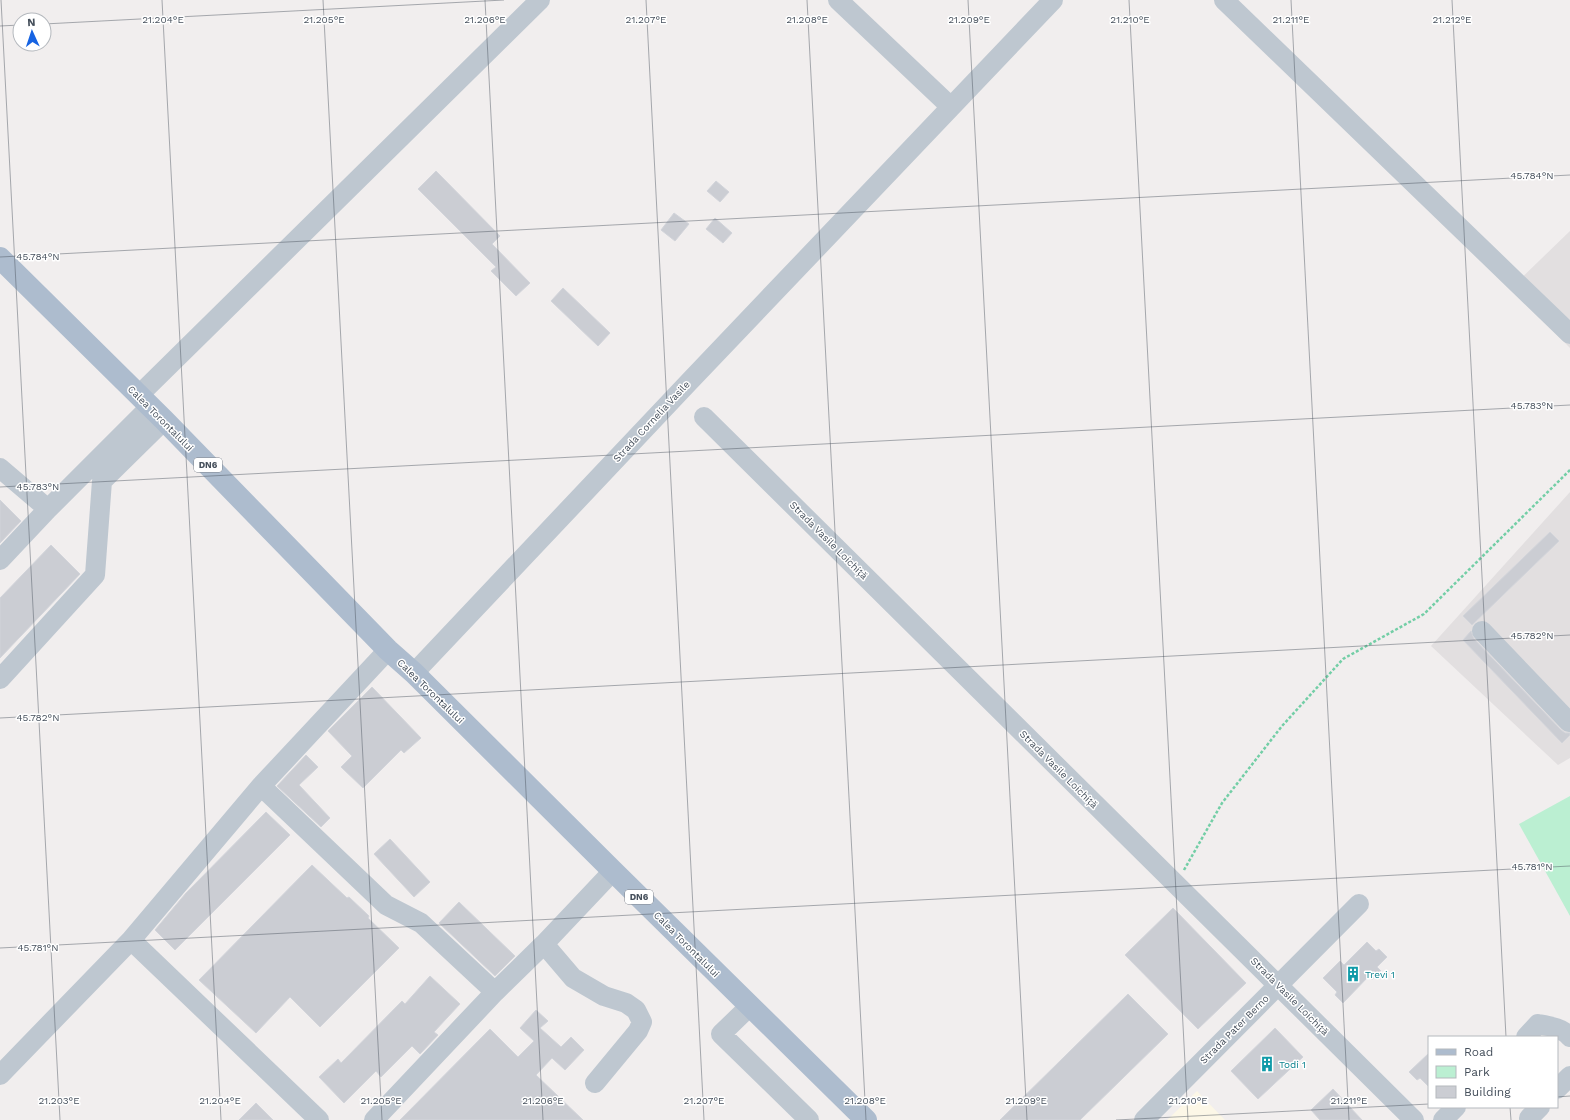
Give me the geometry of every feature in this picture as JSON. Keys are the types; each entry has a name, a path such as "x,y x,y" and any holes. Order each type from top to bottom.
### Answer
{"main road":[{"name":"Calea Torontalului","path":"0,258 151,407 388,650 414,673 866,1120"}],"street":[{"path":"0,560 48,509 151,407 540,0"},
{"path":"838,0 951,107"},
{"name":"Strada Cornelia Vasile","path":"414,673 1053,0"},
{"path":"1224,0 1570,334"},
{"path":"0,679 95,575 102,482 151,407"},
{"name":"Strada Vasile Loichiță","path":"704,417 1414,1120"},
{"path":"0,468 48,509"},
{"path":"1482,631 1569,722 1570,721"},
{"path":"0,1075 131,940 262,786 388,650"},
{"path":"262,786 386,905 421,924 495,992"},
{"path":"374,1120 495,992 544,944 613,871"},
{"name":"Strada Pater Berno","path":"1144,1120 1359,904"},
{"path":"131,940 319,1120"},
{"path":"544,944 573,978 604,996 626,1003 636,1010 642,1022 638,1031 595,1083"},
{"path":"750,1006 721,1034 809,1120"},
{"path":"1532,1031 1553,1027 1567,1033 1570,1037"},
{"path":"1558,1088 1570,1076"},
{"path":"1443,1120 1455,1108"}],"path":[{"path":"1173,881 1183,872 1222,803 1282,726 1338,664 1343,659 1424,614 1570,470"}],"shaded area":[{"path":"1570,231 1570,348 1511,288"},
{"path":"1570,492 1570,758 1558,765 1431,646"},
{"path":"1197,1091 1225,1120 1167,1120"}],"green space":[{"path":"1570,796 1570,916 1519,824"}],"building":[{"path":"436,171 500,236 492,244 530,283 516,296 491,271 496,267 418,189"},
{"path":"716,181 729,192 720,202 707,191"},
{"path":"674,213 689,224 675,241 661,230"},
{"path":"715,218 732,233 723,243 706,229"},
{"path":"563,288 610,333 598,346 551,301"},
{"path":"0,500 21,521 0,543"},
{"path":"1550,532 1559,541 1472,625 1463,616"},
{"path":"51,545 80,574 0,658 0,598"},
{"path":"1471,631 1474,639 1561,730 1565,733 1570,733 1570,735 1562,743 1463,640"},
{"path":"372,687 421,738 404,753 401,750 363,788 341,767 352,756 328,731"},
{"path":"306,755 318,767 299,785 330,818 321,827 277,786"},
{"path":"266,812 290,835 175,950 155,930 186,893"},
{"path":"390,839 430,882 414,897 374,854"},
{"path":"312,865 347,898 349,897 369,916 368,918 399,948 320,1027 290,997 256,1033 199,980"},
{"path":"459,902 515,956 495,976 439,923"},
{"path":"1173,908 1246,983 1198,1029 1125,955"},
{"name":"Trevi 1","path":"1367,942 1376,951 1379,949 1387,957 1377,967 1381,971 1372,980 1369,976 1343,1003 1335,995 1337,992 1323,978 1340,961 1344,965"},
{"path":"430,976 460,1004 434,1032 438,1035 420,1054 412,1046 381,1077 376,1071 344,1103 319,1077 338,1059 341,1063 402,1001 405,1004"},
{"path":"1128,994 1168,1034 1080,1120 1000,1120"},
{"path":"536,1010 548,1021 540,1028 561,1047 571,1037 584,1050 565,1070 552,1058 536,1075 583,1120 400,1120 490,1029 518,1057 534,1041 520,1028"},
{"name":"Todi 1","path":"1275,1028 1303,1057 1258,1099 1231,1071"},
{"path":"1428,1054 1428,1086 1420,1078 1417,1080 1409,1072"},
{"path":"1333,1089 1362,1120 1320,1120 1311,1110"},
{"path":"256,1103 273,1120 239,1120"}],"place":[{"name":"Trevi 1","path":"1353,974"},
{"name":"Todi 1","path":"1267,1064"}]}
